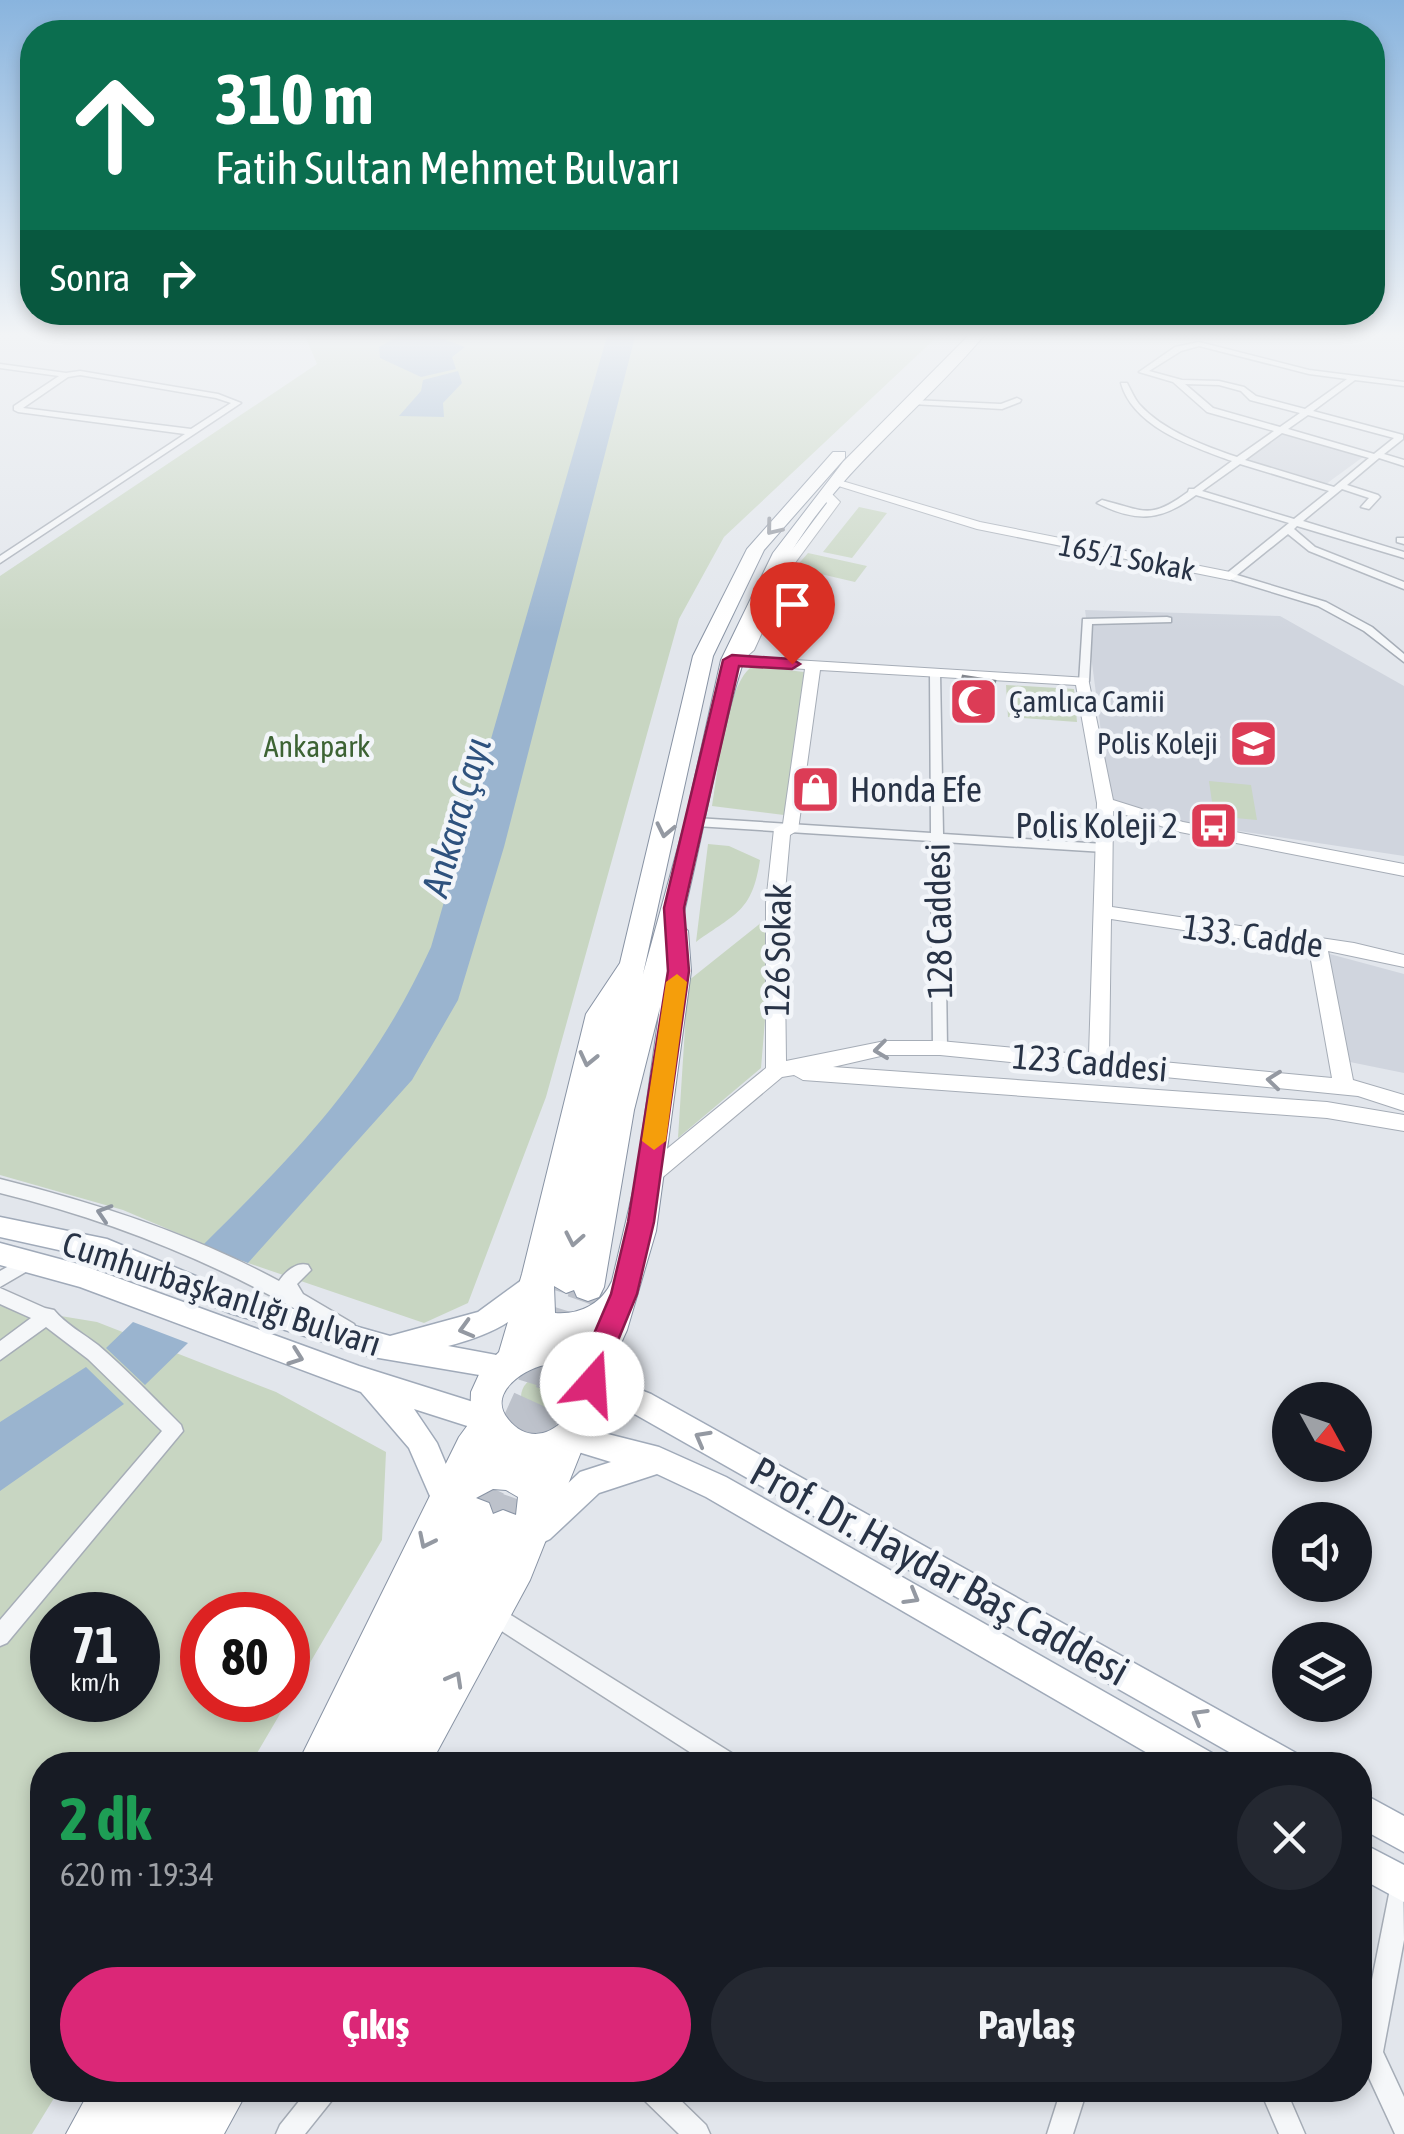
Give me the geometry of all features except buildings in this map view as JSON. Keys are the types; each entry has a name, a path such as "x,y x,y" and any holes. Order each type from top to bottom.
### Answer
{"highway":[{"path":"624,1294 597,1324 566,1331 546,1326 538,1310 564,1280 598,1014 642,939 703,656 756,549 804,489 861,433"},
{"path":"415,1752 491,1613 489,1521 471,1449 488,1422 488,1385 508,1363 564,1280 620,1110 696,822 732,660 782,553 831,488 883,433"},
{"path":"326,1752 489,1521 552,1494 570,1440 590,1416 590,1381 624,1294 649,1176 678,971 674,908"},
{"path":"508,1363 545,1350 560,1353 574,1360 590,1381"},
{"path":"488,1422 504,1443 518,1450 535,1452 570,1440"},
{"path":"355,1752 489,1521"},
{"path":"384,1752 489,1521"},
{"path":"90,2134 110,2102"},
{"path":"121,2134 142,2102"},
{"path":"166,2134 185,2102"},
{"path":"197,2134 217,2102"}],"main road":[{"name":"Cumhurbaşkanlığı Bulvarı","path":"0,1227 107,1250 230,1302 374,1346 508,1363"},
{"name":"Cumhurbaşkanlığı Bulvarı","path":"0,1254 82,1276 204,1324 488,1422"},
{"path":"374,1346 432,1338 491,1321 564,1280"},
{"path":"359,1379 402,1410 489,1521 590,1482 659,1461"},
{"name":"Prof. Dr. Haydar Baş Caddesi","path":"590,1381 641,1403 1261,1752"},
{"name":"Prof. Dr. Haydar Baş Caddesi","path":"570,1440 659,1461 806,1535 1170,1752"},
{"path":"1372,1816 1404,1834"},
{"path":"1372,1866 1404,1884"}],"street":[{"path":"0,560 191,433"},
{"path":"1175,433 1234,461 1375,498 1366,507"},
{"path":"1102,504 1146,514 1170,510 1278,433"},
{"path":"1291,433 1404,463"},
{"path":"1230,576 1400,437 1384,433"},
{"name":"165/1 Sokak","path":"831,488 977,525 1230,576 1322,604 1368,629 1404,659"},
{"path":"1192,491 1292,526 1404,555"},
{"path":"1292,526 1312,549 1404,586"},
{"path":"1099,1062 1106,823 1084,682 1086,622 1166,620"},
{"path":"732,660 1084,682"},
{"name":"126 Sokak","path":"776,1070 775,903 813,666"},
{"name":"128 Caddesi","path":"935,673 940,1048"},
{"path":"1105,803 1180,826 1404,870"},
{"path":"696,822 1104,848"},
{"path":"1106,823 1180,826"},
{"name":"133. Cadde","path":"1101,911 1316,944 1404,962"},
{"path":"1316,944 1344,1086"},
{"name":"123 Caddesi","path":"649,1176 776,1070 885,1048 940,1048 1344,1086 1404,1102"},
{"name":"123 Caddesi","path":"776,1070 1327,1110 1404,1123"},
{"path":"0,1186 137,1224 296,1297 374,1346"},
{"path":"0,1280 30,1261"},
{"path":"296,1297 287,1283 302,1270"},
{"path":"0,1296 48,1315 90,1348 174,1431 0,1636"},
{"path":"0,1352 48,1315"},
{"path":"491,1613 710,1752"},
{"path":"1372,2023 1404,1884"},
{"path":"1372,2067 1404,2125"},
{"path":"289,2134 314,2102"},
{"path":"664,2102 697,2134"},
{"path":"1060,2134 1070,2102"},
{"path":"1278,2102 1292,2134"}],"shaded area":[{"path":"1278,433 1363,457 1326,484 1240,460"},
{"name":"Polis Koleji","path":"1085,610 1280,616 1404,686 1404,856 1180,822 1110,800"},
{"path":"1326,953 1404,974 1404,1073 1350,1062"}],"green space":[{"name":"Ankapark","path":"214,433 835,433 724,537 679,619 546,1097 468,1303 424,1323 248,1263 123,1210 0,1175 0,576"},
{"path":"859,507 887,513 852,558 823,552"},
{"path":"808,553 867,566 855,582 795,568"},
{"path":"753,666 804,672 784,815 712,806 730,709 744,675"},
{"path":"1006,685 1074,689 1077,722 1008,717"},
{"path":"1209,781 1251,785 1257,820 1214,816"},
{"path":"708,844 729,846 760,860 752,891 740,910 696,942"},
{"path":"762,922 773,924 761,1068 678,1138 688,981"},
{"path":"0,1306 97,1322 276,1392 386,1452 382,1540 310,1663 310,1592 180,1592 180,1722 275,1722 258,1752 30,1752 30,2102 52,2102 32,2134 0,2134"},
{"path":"541,1377 555,1383 561,1397 555,1411 541,1417 527,1411 521,1397 527,1383"}],"water":[{"path":"579,433 610,433 504,847 458,1000 412,1080 248,1263 202,1246 332,1108 385,1034 431,947"},
{"path":"133,1322 188,1343 145,1385 106,1348"},
{"path":"86,1367 124,1404 0,1491 0,1422"}],"tunnel":[{"path":"476,1516 529,1399 566,1279"},
{"path":"503,1528 588,1287"}],"slow traffic":[{"path":"654,1141 677,982"}],"place":[{"name":"Çamlıca Camii","path":"974,701"},
{"name":"Polis Koleji","path":"1253,743"},
{"name":"Honda Efe","path":"815,789"},
{"name":"Polis Koleji 2","path":"1213,825"}],"route":[{"path":"592,1384 589,1378 624,1294 641,1222 678,971 674,908 732,660 792,664"}],"water label":[{"name":"Ankara Çayı","path":"456,817"}]}
